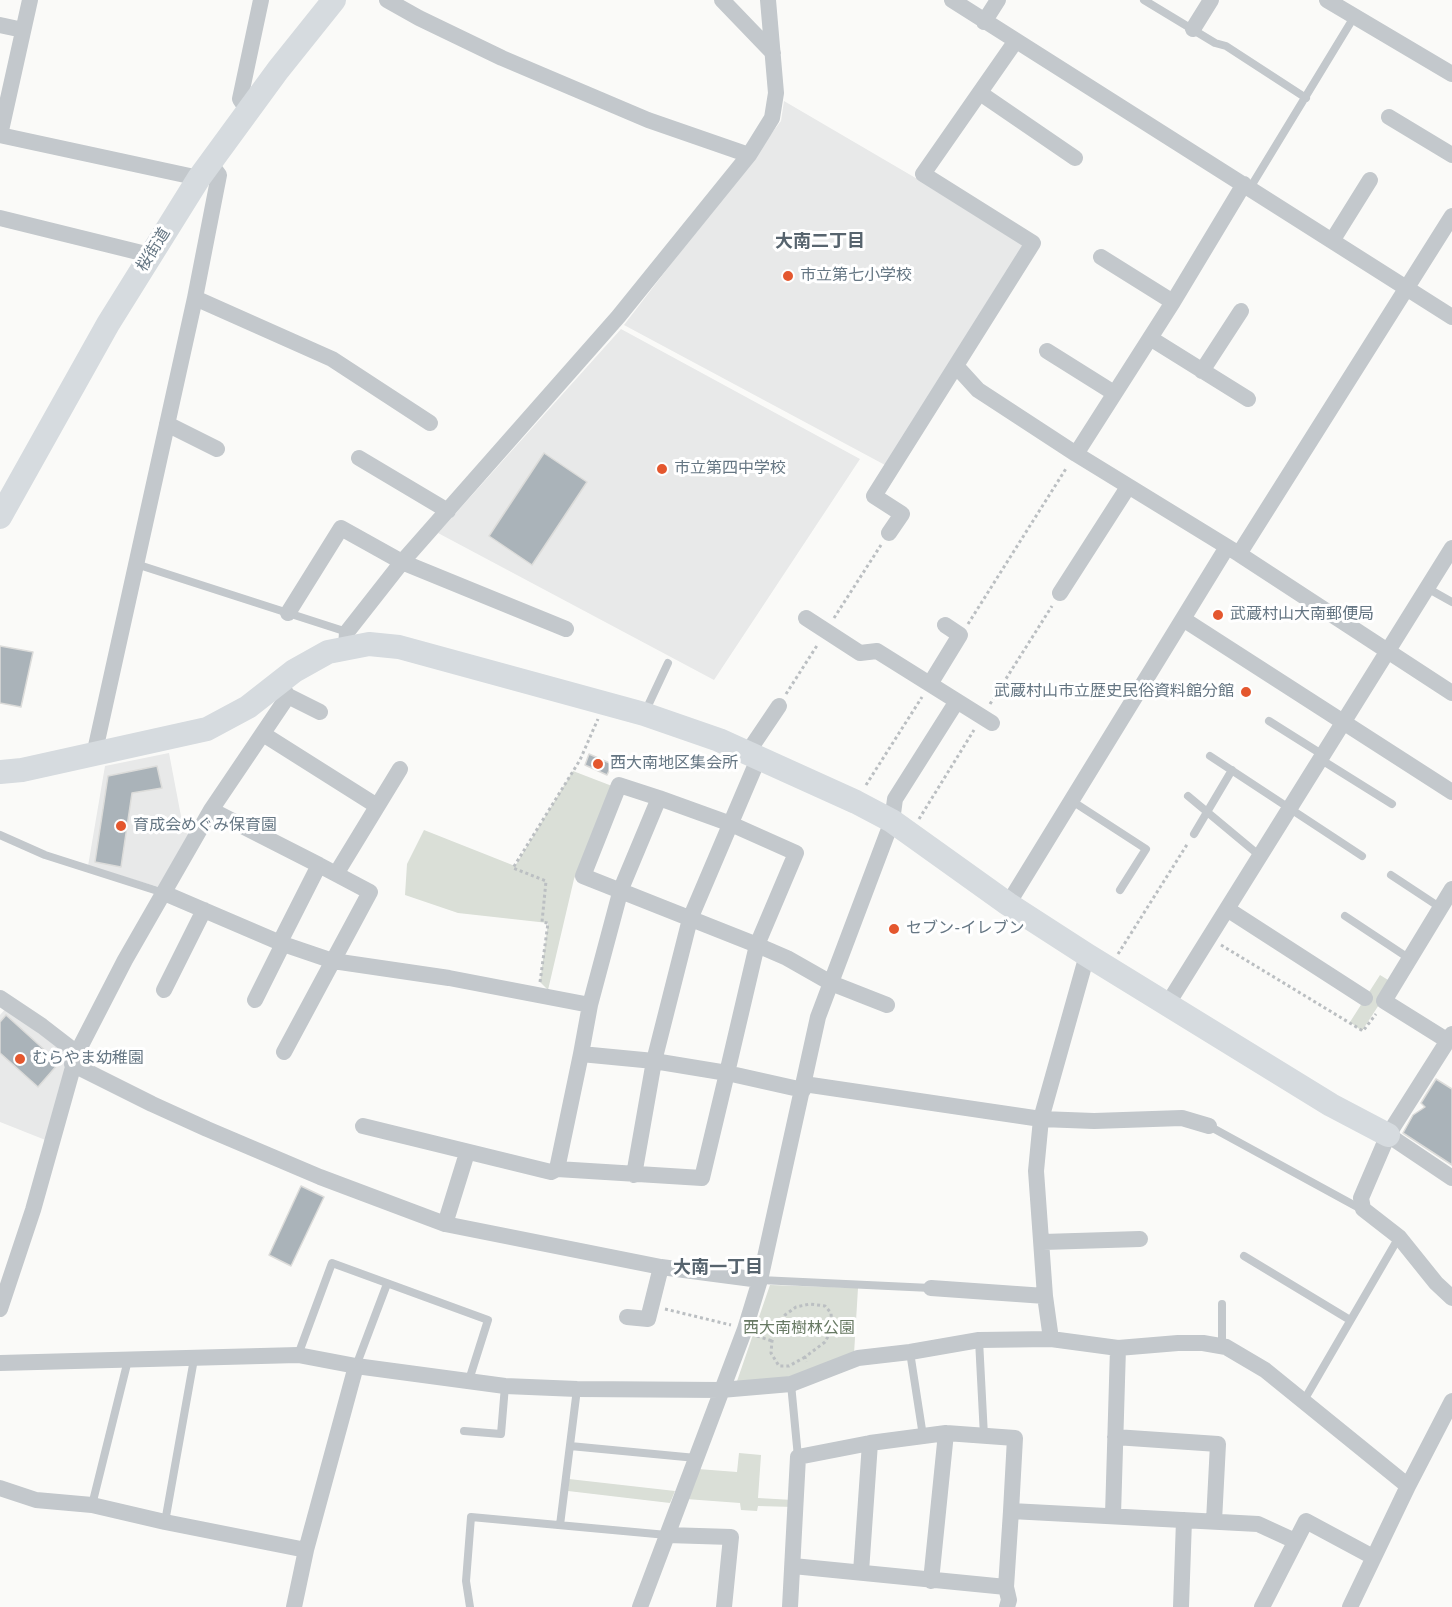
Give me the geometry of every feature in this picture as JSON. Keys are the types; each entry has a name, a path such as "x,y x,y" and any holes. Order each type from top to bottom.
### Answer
{"street":[{"path":"30,0 3,109 0,135 219,175 195,298 94,755"},
{"path":"248,111 240,99 261,0"},
{"name":"桜街道","path":"0,517 108,324 150,255 248,111 334,0"},
{"path":"387,0 513,63 648,120 749,155"},
{"path":"722,0 773,53"},
{"path":"0,1309 4,1286 33,1210 74,1059 125,960 211,810 262,734 284,689 310,660 346,640 402,562 618,317 749,155 772,118 776,93 768,0"},
{"path":"952,0 1452,317"},
{"path":"984,22 998,0"},
{"path":"1193,29 1211,0"},
{"path":"1327,0 1452,74"},
{"path":"0,25 23,30"},
{"path":"889,533 902,514 874,496 1033,243 923,174 1015,42"},
{"path":"980,93 1075,158"},
{"path":"1389,117 1452,155"},
{"path":"1332,241 1370,180"},
{"path":"1076,454 1247,186"},
{"path":"1008,904 1183,619 1233,551 1452,216"},
{"path":"0,218 150,255"},
{"path":"1101,257 1173,302"},
{"path":"195,298 332,359 430,423"},
{"path":"1202,371 1241,310"},
{"path":"1149,338 1248,399"},
{"path":"1047,351 1114,393"},
{"path":"957,367 978,390 1452,693"},
{"path":"167,424 217,449"},
{"path":"359,458 448,511"},
{"path":"1060,593 1128,487"},
{"path":"288,613 341,528 402,562 566,629"},
{"path":"1167,1005 1452,548"},
{"path":"806,618 860,653 877,651 992,723"},
{"path":"1183,619 1452,792"},
{"path":"930,684 960,635 945,625"},
{"path":"346,640 399,647 644,714 754,754 856,802 892,821 1008,904 1087,955 1331,1105 1388,1135 1452,1178"},
{"path":"0,772 22,770 207,729 284,689"},
{"path":"284,689 320,712"},
{"path":"640,1607 745,1329 760,1280 818,1017 892,821 894,799 957,701"},
{"path":"634,1175 654,1061 690,919 731,824 754,754 779,706"},
{"path":"262,734 377,806"},
{"path":"336,874 400,769"},
{"path":"363,1126 551,1172 557,1169 702,1178 756,945 796,854 731,824 619,785 583,876 621,890 690,919 756,945 787,958 831,983 887,1005"},
{"path":"557,1169 590,1005 621,890 659,798"},
{"path":"211,810 370,892 284,1052"},
{"path":"255,1000 319,865"},
{"path":"1452,889 1384,1001 1450,1038 1388,1135 1361,1198 1363,1209 1399,1237 1436,1283 1452,1298"},
{"path":"164,893 281,943 333,961 449,978 590,1005"},
{"path":"1227,909 1365,998"},
{"path":"164,990 204,910"},
{"path":"1051,1339 1045,1296 1043,1242 1036,1171 1041,1119 1087,955"},
{"path":"0,998 42,1026 74,1059 152,1104 320,1177 445,1224 661,1267 760,1280"},
{"path":"581,1054 654,1061 804,1087 1041,1119 1182,1118 1209,1126"},
{"path":"445,1224 467,1153"},
{"path":"1043,1242 1140,1239"},
{"path":"627,1317 648,1319 661,1267"},
{"path":"931,1288 1045,1296"},
{"path":"0,1363 298,1355 356,1366 505,1386 721,1390 791,1384 858,1358 979,1340 1051,1339 1118,1348 1203,1343 1226,1347 1265,1370 1302,1403 1408,1486"},
{"path":"1113,1515 1118,1348"},
{"path":"294,1607 306,1550 356,1366"},
{"path":"1350,1607 1372,1557 1452,1401"},
{"path":"931,1581 946,1433"},
{"path":"790,1607 798,1457 870,1443 946,1433 1015,1438 1006,1587 1009,1600 1007,1607"},
{"path":"1115,1437 1218,1444 1214,1521"},
{"path":"861,1572 870,1443"},
{"path":"1,1491 36,1500 92,1505 306,1550"},
{"path":"1011,1511 1258,1524 1295,1541"},
{"path":"1181,1607 1184,1520"},
{"path":"1262,1607 1306,1521 1372,1557"},
{"path":"667,1535 731,1536 724,1607"},
{"path":"793,1566 1006,1587"}],"lane":[{"path":"1147,1 1215,43 1226,46 1306,98"},
{"path":"1247,186 1306,98 1354,17"},
{"path":"136,564 288,613 346,640"},
{"path":"1427,588 1452,602"},
{"path":"644,714 668,663"},
{"path":"1269,721 1392,804"},
{"path":"1210,756 1362,856"},
{"path":"1194,834 1232,770"},
{"path":"1188,796 1260,856"},
{"path":"1072,801 1146,849 1120,890"},
{"path":"0,835 45,855 164,893"},
{"path":"1391,875 1441,908"},
{"path":"1345,916 1410,959"},
{"path":"1209,1126 1363,1209"},
{"path":"1302,1403 1399,1237"},
{"path":"1244,1256 1350,1320"},
{"path":"298,1355 332,1263 488,1320 469,1380"},
{"path":"760,1280 931,1288"},
{"path":"356,1366 387,1284"},
{"path":"1222,1304 1222,1346"},
{"path":"979,1340 984,1436"},
{"path":"910,1352 923,1436"},
{"path":"165,1522 194,1359"},
{"path":"92,1505 128,1360"},
{"path":"791,1384 798,1457"},
{"path":"464,1431 501,1434 505,1386"},
{"path":"560,1525 577,1389"},
{"path":"570,1446 696,1458"},
{"path":"471,1607 466,1581 471,1517 667,1535"}],"path":[{"path":"960,635 1076,454"},
{"path":"856,802 930,684"},
{"path":"538,996 548,923 542,922 546,881 513,868 580,760 604,704"},
{"path":"1109,968 1194,834"},
{"path":"1209,938 1364,1032 1384,1001"},
{"path":"810,1304 825,1306 831,1313 832,1329 825,1342 805,1357 789,1366 779,1366 771,1353 776,1329 785,1315 796,1307 810,1304"},
{"path":"652,1305 745,1329"},
{"path":"805,1357 811,1375"}],"shaded area":[{"path":"784,101 1025,242 885,465 624,325 781,121"},
{"path":"621,329 860,459 714,680 438,533"},
{"path":"169,753 184,832 192,836 162,888 88,866 105,766"},
{"path":"7,1007 70,1056 48,1141 0,1122 0,1015"}],"green space":[{"path":"573,771 612,786 574,879 548,990 540,982 548,923 458,913 405,895 407,864 424,830 515,866"},
{"path":"1380,975 1393,983 1362,1031 1350,1022"},
{"name":"西大南樹林公園","path":"770,1285 858,1288 854,1354 797,1376 735,1387"},
{"path":"739,1453 761,1455 758,1498 793,1500 793,1507 758,1506 757,1511 741,1510 740,1503 686,1499 698,1469 737,1472"},
{"path":"569,1479 675,1491 670,1503 568,1491"}],"building":[{"path":"544,453 587,482 532,565 489,536"},
{"path":"0,646 33,652 21,707 0,703"},
{"path":"589,754 612,764 607,775 585,765"},
{"path":"157,766 162,788 132,793 121,867 95,862 108,776"},
{"path":"6,1015 59,1063 38,1087 0,1053 0,1022"},
{"path":"1436,1079 1452,1089 1452,1165 1403,1133 1413,1115 1425,1107 1421,1103"},
{"path":"301,1186 324,1197 291,1266 269,1255"}],"place":[{"name":"市立第七小学校","path":"788,276"},
{"name":"市立第四中学校","path":"662,469"},
{"name":"武蔵村山大南郵便局","path":"1218,615"},
{"name":"武蔵村山市立歴史民俗資料館分館","path":"1246,692"},
{"name":"西大南地区集会所","path":"598,764"},
{"name":"育成会めぐみ保育園","path":"121,826"},
{"name":"セブン-イレブン","path":"894,929"},
{"name":"むらやま幼稚園","path":"20,1059"}],"district":[{"name":"大南二丁目","path":"820,242"},
{"name":"大南一丁目","path":"718,1268"}]}
